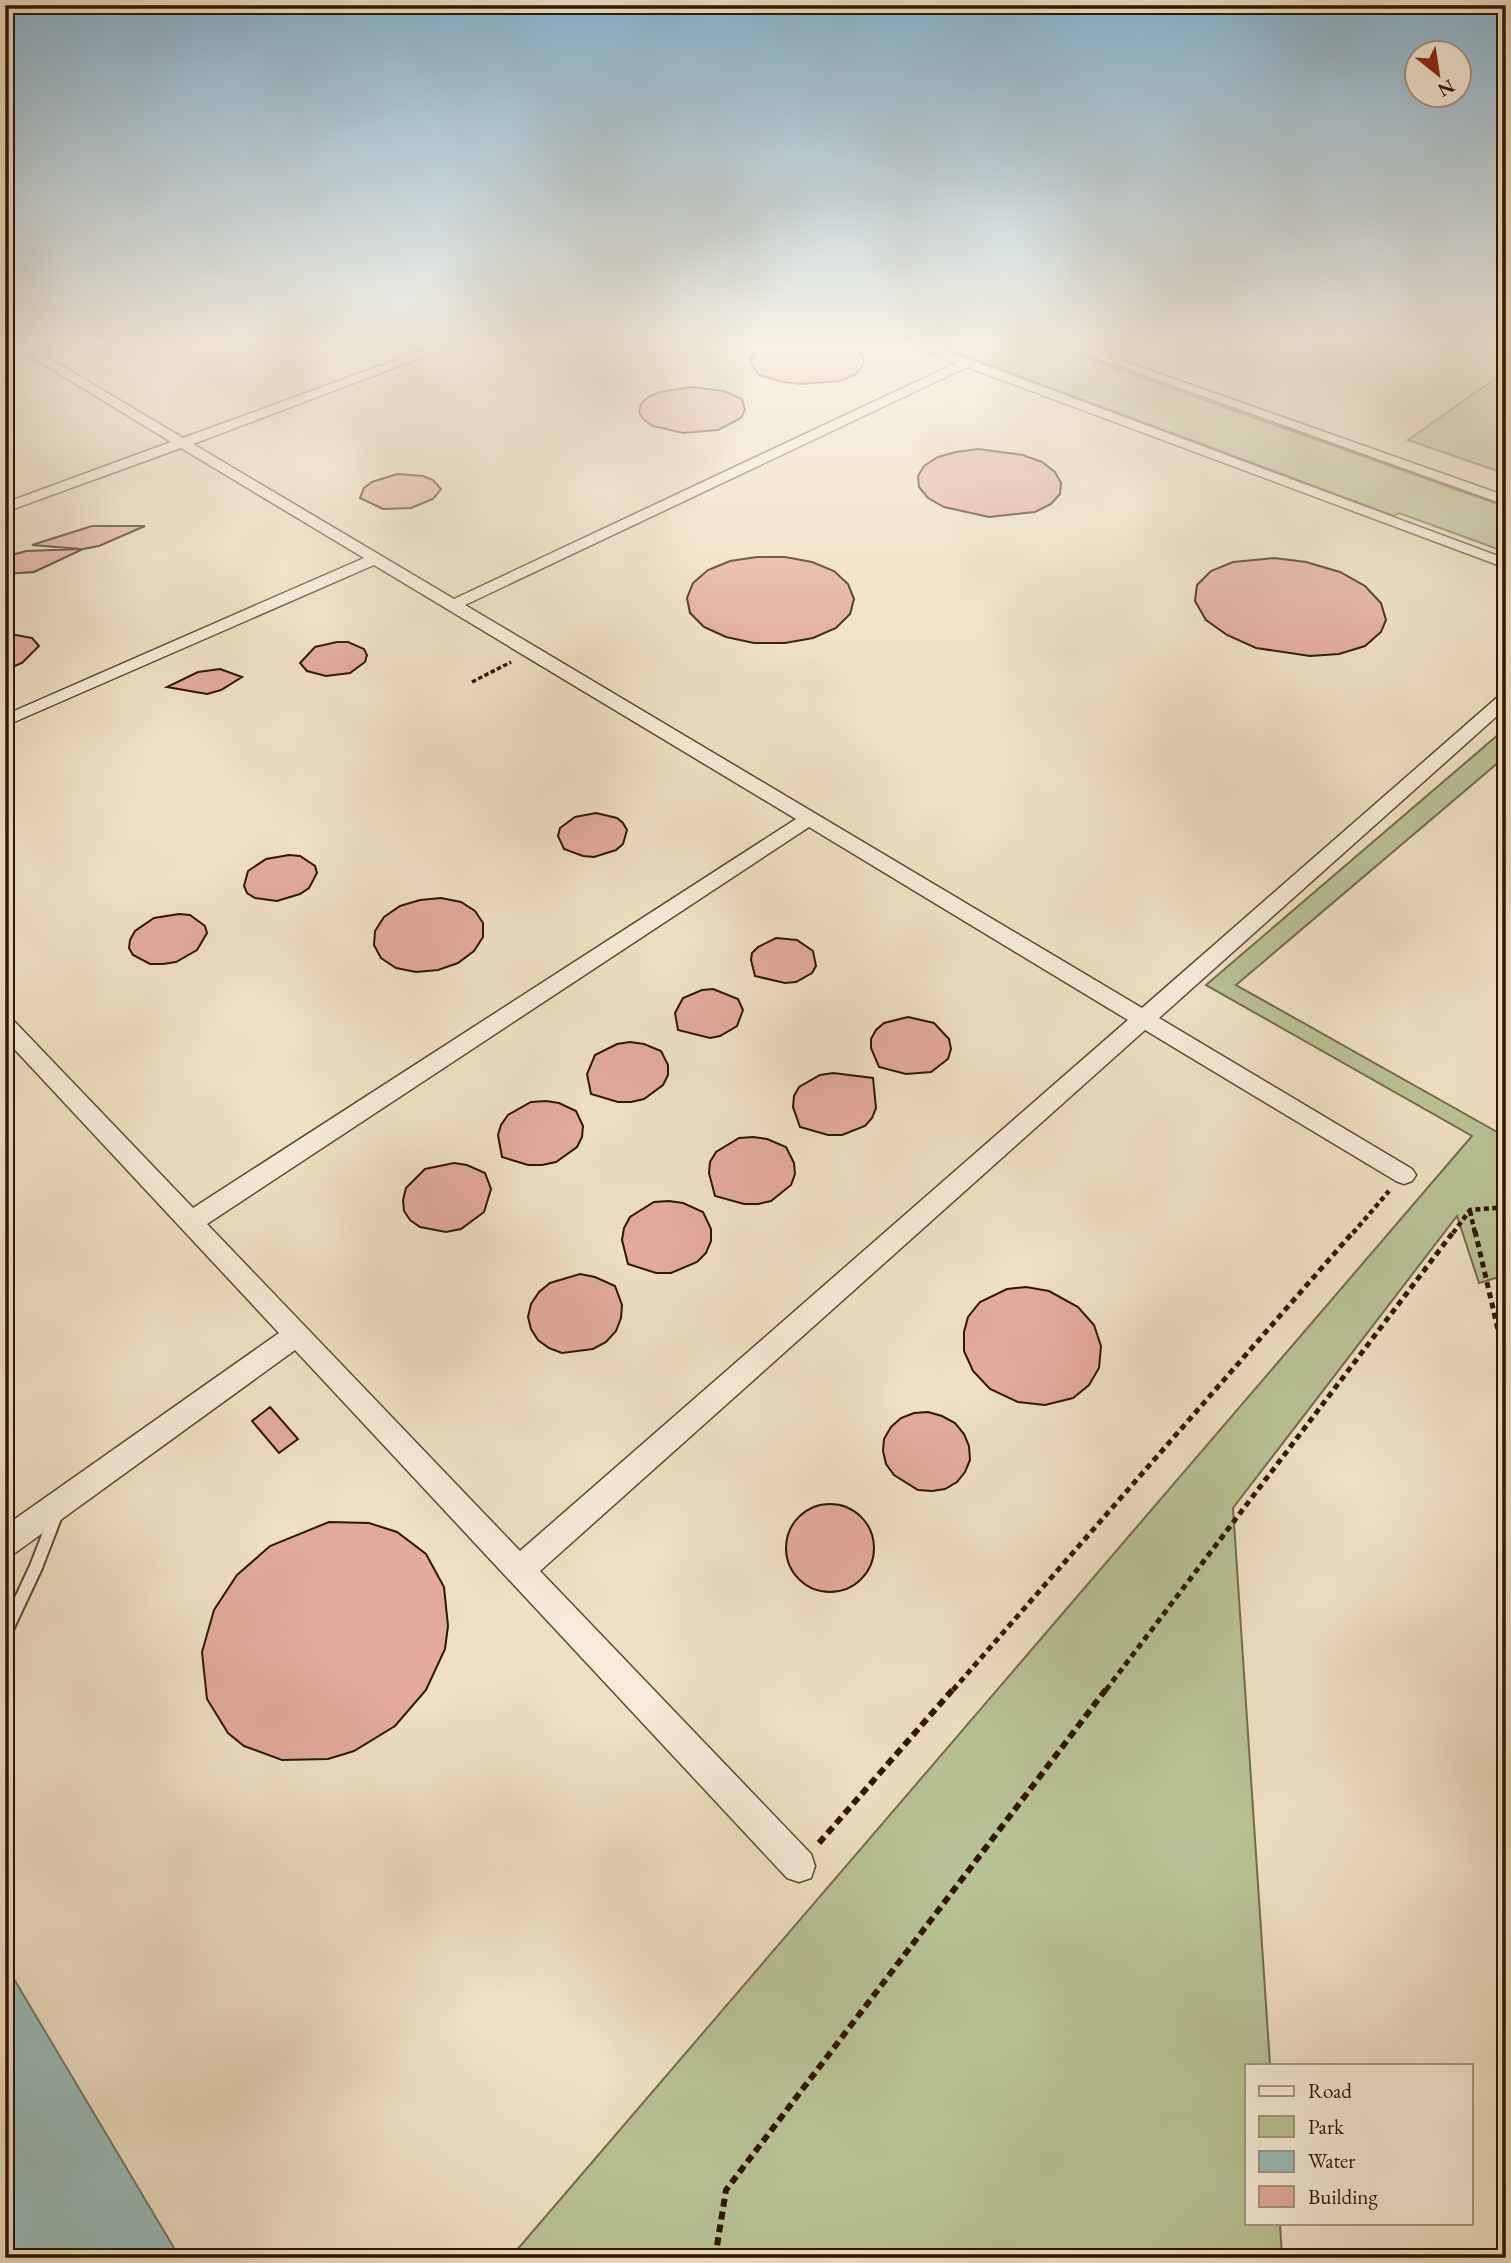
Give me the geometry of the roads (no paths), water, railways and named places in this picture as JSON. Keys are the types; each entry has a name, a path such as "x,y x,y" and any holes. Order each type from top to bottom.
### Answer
{"street":[{"path":"5,508 159,452"},
{"path":"196,452 1404,1174"},
{"path":"453,605 778,452"},
{"path":"1204,452 1506,564"},
{"path":"1369,452 1506,500"},
{"path":"5,721 375,559"},
{"path":"520,1570 1506,699"},
{"path":"191,1222 809,818"},
{"path":"5,1026 799,1866"},
{"path":"5,1543 297,1334"}],"lane":[{"path":"5,1633 36,1567 61,1503"}],"water":[{"path":"5,1964 180,2258 5,2258"}],"waterway":[{"path":"1502,1233 1501,1229 1506,1228"},
{"path":"1502,1231 1506,1245"}]}
